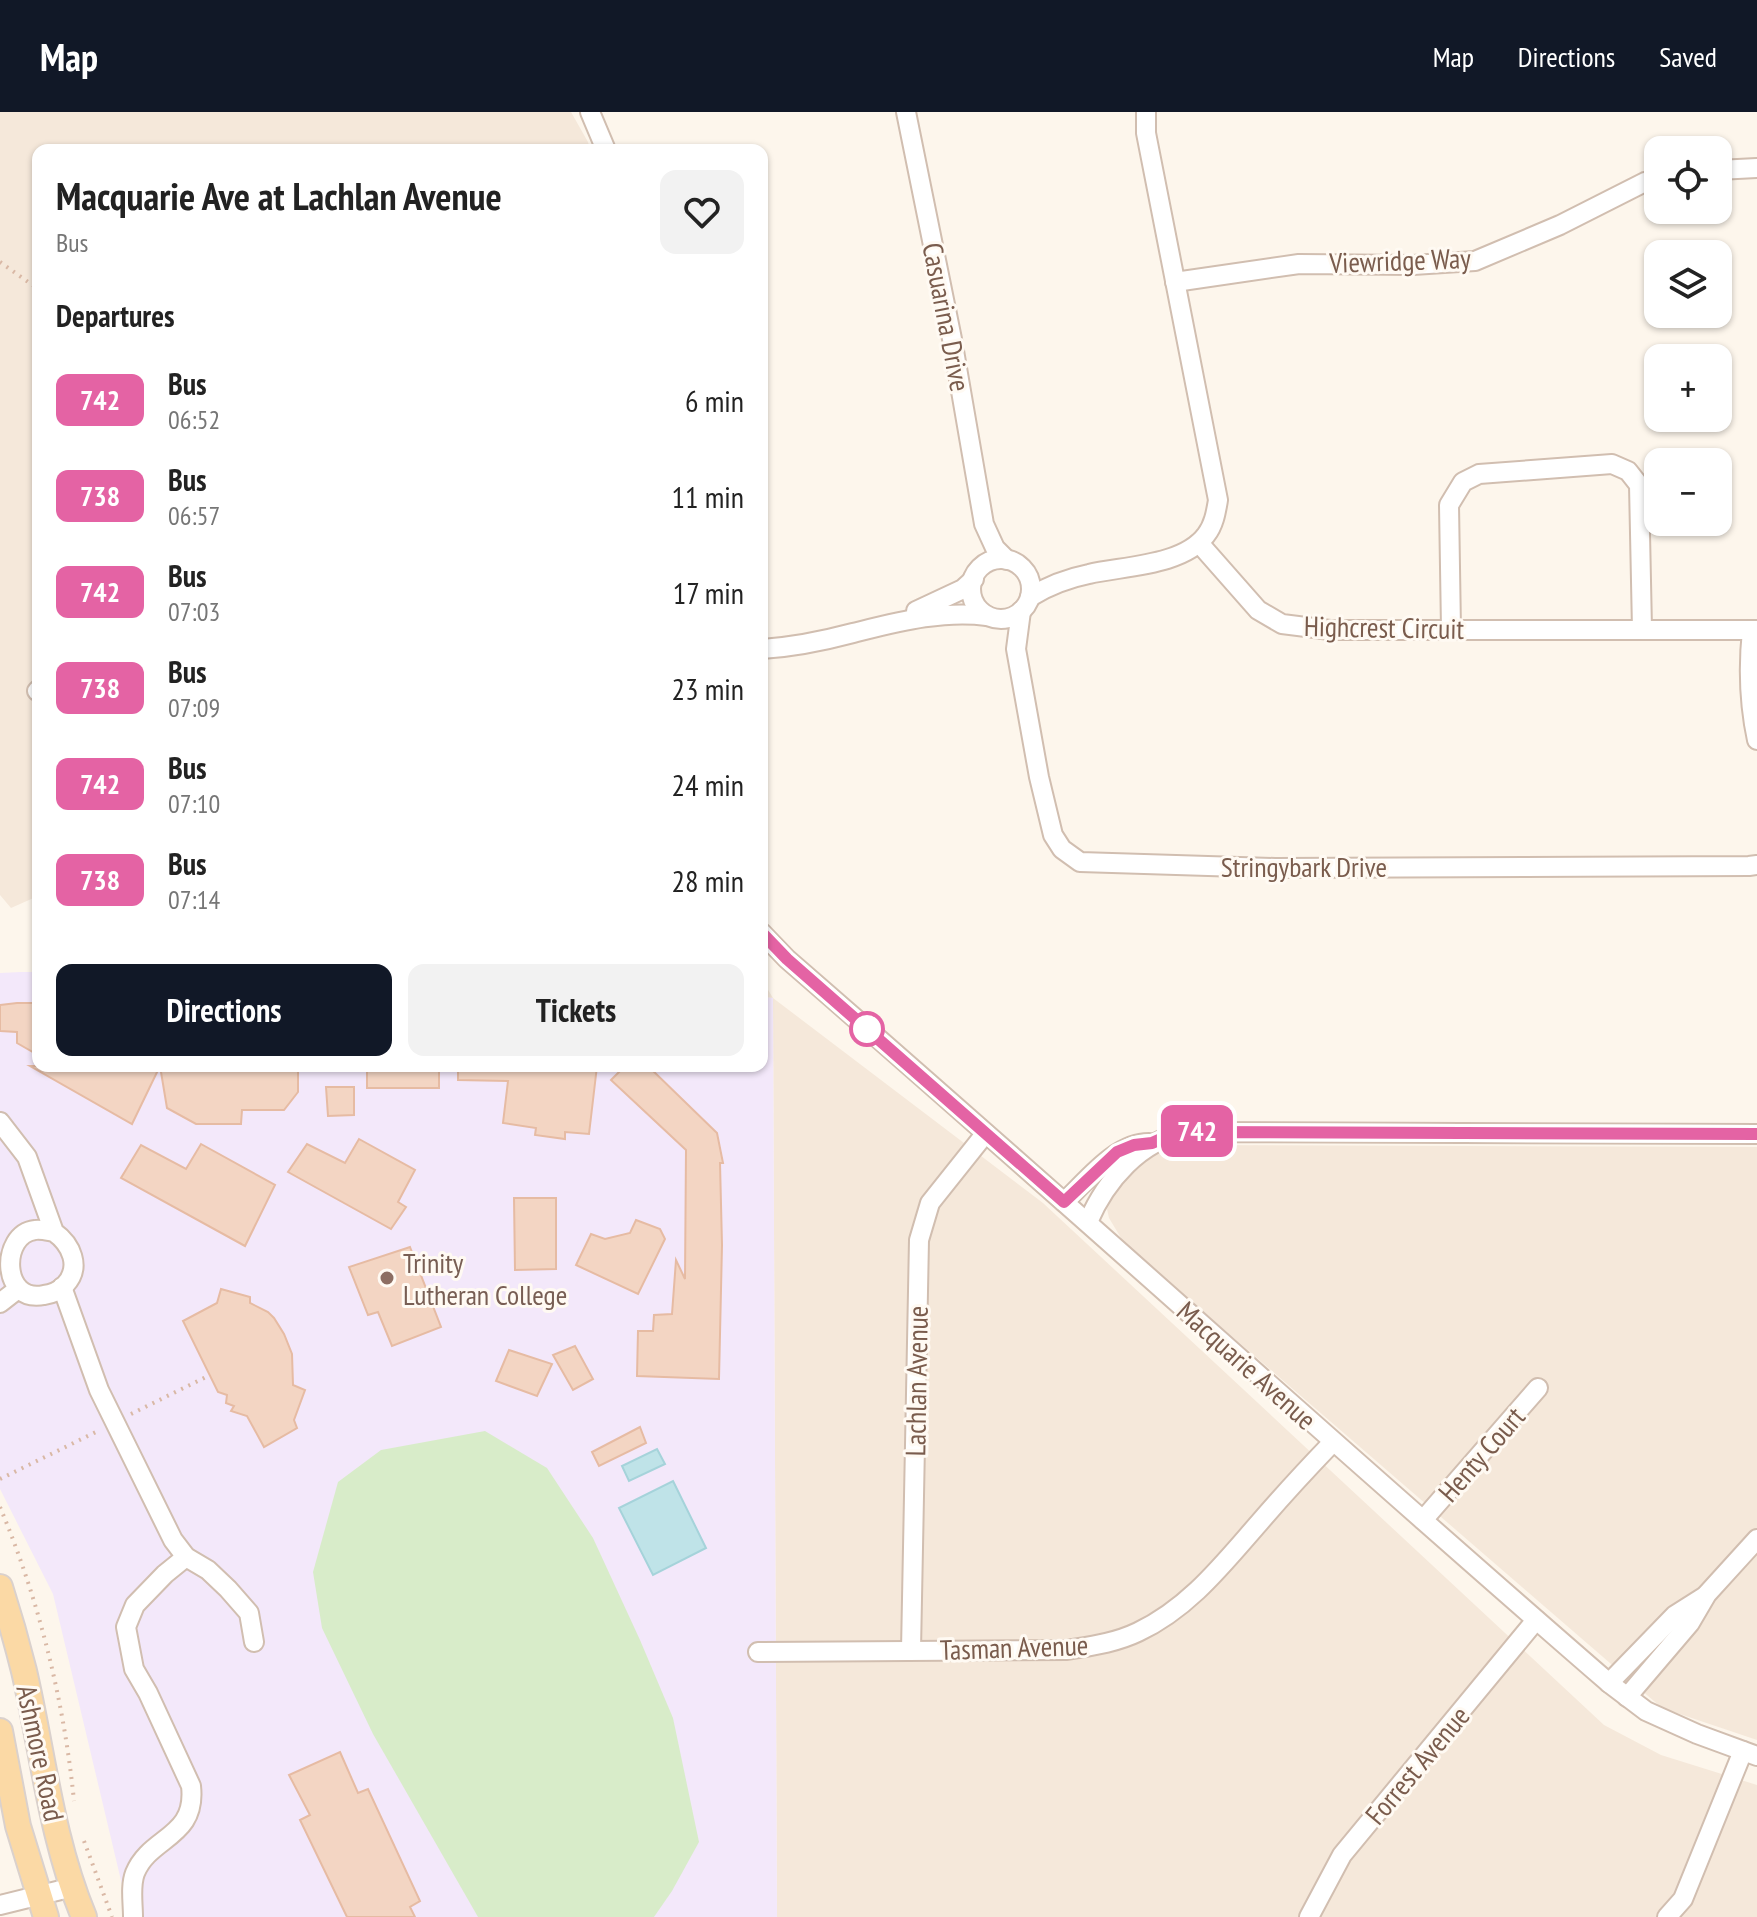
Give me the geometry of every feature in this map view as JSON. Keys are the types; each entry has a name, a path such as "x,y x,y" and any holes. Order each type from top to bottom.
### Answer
{"main road":[{"name":"Ashmore Road","path":"0,1587 23,1671 50,1804 84,1917"},
{"name":"Ashmore Road","path":"0,1731 18,1826 42,1907"}],"street":[{"path":"590,112 603,144"},
{"name":"Casuarina Drive","path":"906,112 952,339 984,524 983,551 976,575"},
{"path":"876,627 963,589 992,561 1007,560 1036,575 1085,574 1164,560 1191,549 1212,526 1218,500 1146,133 1146,112"},
{"path":"1732,169 1757,168"},
{"name":"Viewridge Way","path":"1175,282 1299,264 1413,265 1475,261 1560,225 1644,183"},
{"path":"1451,629 1449,505 1463,482 1479,474 1612,464 1628,471 1639,485 1642,629"},
{"name":"Casuarina Drive","path":"984,524 995,548 1007,560"},
{"name":"Highcrest Circuit","path":"1199,543 1258,610 1282,624 1330,630 1755,630"},
{"path":"1026,572 1031,588 1026,604"},
{"path":"768,648 817,642 945,614 1012,617 1044,589 1085,574"},
{"path":"976,575 972,596 975,604 992,617"},
{"name":"Stringybark Drive","path":"1026,604 1016,649 1039,777 1053,835 1062,849 1080,862 1275,868 1757,865"},
{"name":"Stringybark Drive","path":"992,617 1016,649"},
{"path":"1755,630 1749,685 1757,740"},
{"name":"Macquarie Avenue","path":"768,939 1609,1683 1646,1711 1750,1754"},
{"path":"0,1122 27,1157 54,1232"},
{"path":"1088,1222 1108,1187 1136,1155 1170,1135 1200,1131 1757,1134"},
{"name":"Lachlan Avenue","path":"911,1650 919,1240 930,1203 985,1134"},
{"path":"1064,1202 1117,1152 1134,1145 1152,1143"},
{"path":"0,1234 7,1253 8,1276 26,1294 38,1297 55,1293 67,1283 72,1273 73,1256 64,1239 54,1232 37,1229 26,1232 17,1238 7,1253"},
{"path":"62,1287 94,1377 173,1540 186,1557 208,1570 249,1613 254,1642"},
{"path":"0,1303 18,1289"},
{"name":"Henty Court","path":"1423,1520 1538,1388"},
{"name":"Tasman Avenue","path":"758,1652 1067,1650 1103,1644 1135,1634 1187,1602 1333,1442"},
{"path":"1627,1697 1690,1623 1707,1594 1757,1539"},
{"path":"133,1917 135,1873 147,1856 177,1831 187,1818 193,1798 191,1786 134,1669 126,1627 135,1605 186,1557"},
{"path":"1609,1683 1675,1615 1707,1594"},
{"name":"Forrest Avenue","path":"1309,1917 1342,1855 1536,1620"},
{"path":"1667,1917 1683,1899 1750,1754"},
{"path":"0,1905 42,1907 73,1887"}],"path":[{"path":"0,262 32,285"},
{"path":"0,1479 210,1375"},
{"path":"0,1507 20,1554 43,1634 63,1721 75,1812"},
{"path":"82,1836 112,1917"}],"shaded area":[{"path":"0,112 571,112 588,144 32,144 32,899 11,908 0,895"},
{"name":"Trinity Lutheran College","path":"32,972 32,1072 768,1072 768,998 773,998 777,1917 131,1917 53,1594 0,1489 0,973"},
{"path":"773,998 1043,1203 1604,1725 1661,1755 1757,1785 1757,1917 777,1917"},
{"path":"1179,1145 1757,1147 1757,1740 1662,1708 1124,1243 1107,1209 1121,1181 1158,1151"}],"green space":[{"path":"485,1431 547,1468 593,1538 673,1718 699,1842 654,1917 478,1917 373,1734 322,1628 313,1572 338,1482 381,1450"}],"water":[{"path":"657,1449 665,1464 629,1481 622,1466"},
{"path":"673,1481 706,1548 653,1575 619,1508"}],"building":[{"path":"32,1003 32,1052 17,1043 17,1032 0,1031 0,1005"},
{"path":"41,1072 157,1072 132,1124"},
{"path":"161,1072 298,1072 298,1092 284,1110 242,1110 241,1124 196,1124 167,1108"},
{"path":"367,1072 439,1072 439,1088 367,1088"},
{"path":"458,1072 596,1072 589,1134 565,1132 565,1139 535,1135 536,1128 503,1123 508,1081 458,1080"},
{"path":"619,1072 654,1072 717,1133 723,1163 720,1163 719,1379 637,1376 638,1331 653,1331 654,1315 672,1314 676,1260 685,1279 686,1150 611,1080"},
{"path":"326,1087 354,1087 354,1115 328,1116"},
{"path":"359,1139 415,1170 398,1202 406,1207 391,1229 288,1172 307,1144 345,1163"},
{"path":"201,1144 275,1185 245,1246 121,1178 141,1145 186,1169"},
{"path":"514,1198 556,1198 556,1269 515,1270"},
{"path":"636,1220 660,1229 665,1239 638,1294 576,1265 591,1234 605,1239 630,1233"},
{"path":"410,1247 441,1327 392,1346 378,1312 368,1315 349,1267"},
{"path":"221,1289 250,1297 250,1303 274,1318 292,1354 293,1385 305,1390 294,1420 297,1428 264,1447 247,1416 231,1411 234,1406 226,1403 227,1395 218,1392 183,1321 217,1303"},
{"path":"575,1346 593,1379 573,1390 553,1355"},
{"path":"509,1350 552,1364 537,1396 496,1381"},
{"path":"640,1427 646,1443 599,1466 592,1452"},
{"path":"340,1752 358,1793 368,1789 420,1901 410,1907 415,1917 347,1917 300,1820 310,1815 289,1775"}],"bus line":[{"name":"742","path":"768,939 1064,1202 1117,1152 1186,1132 1757,1134"}],"place":[{"name":"Trinity Lutheran College","path":"387,1278"}]}
